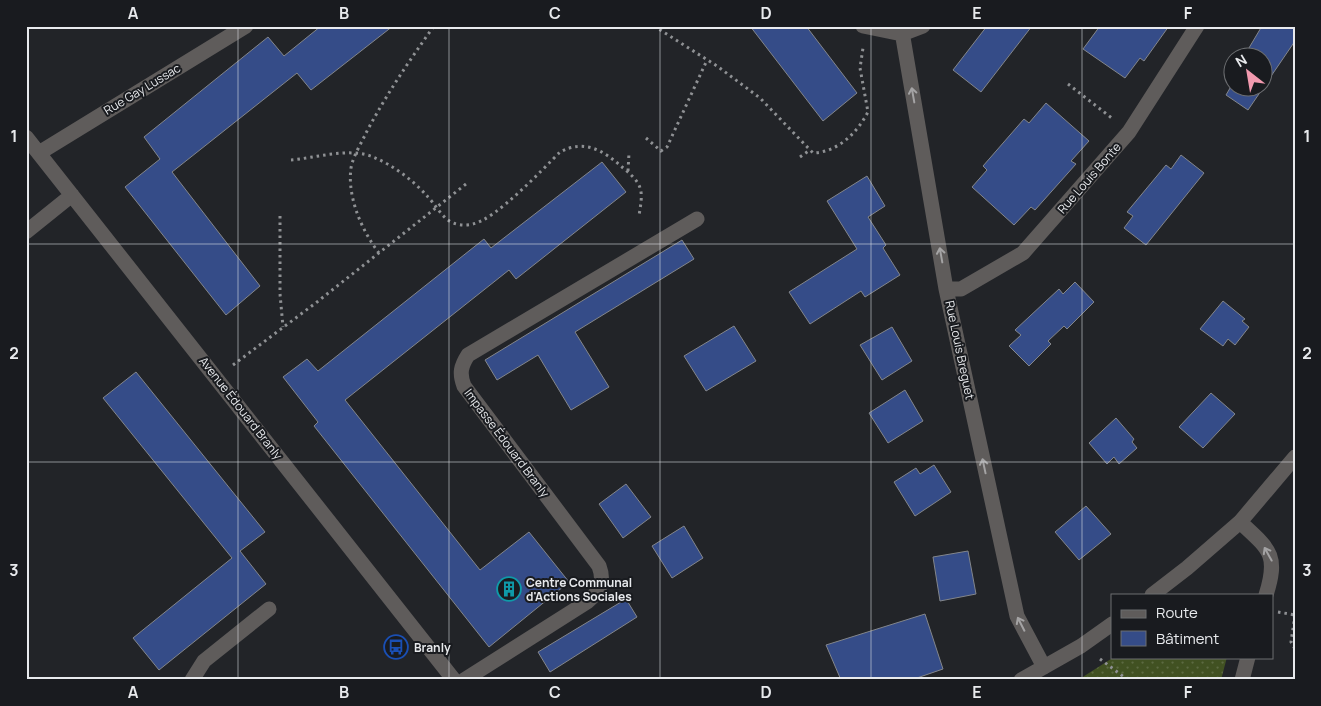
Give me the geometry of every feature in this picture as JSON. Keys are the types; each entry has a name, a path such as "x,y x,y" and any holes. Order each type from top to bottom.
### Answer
{"street":[{"name":"Rue Gay Lussac","path":"39,153 246,26"},
{"path":"864,27 902,30 923,26"},
{"name":"Rue Louis Bonte","path":"946,289 961,289 1024,253 1129,132 1197,26"},
{"name":"Rue Louis Breguet","path":"902,30 946,289 1017,616 1044,667"},
{"name":"Avenue Édouard Branly","path":"26,137 454,680"},
{"path":"26,232 72,195"},
{"name":"Impasse Édouard Branly","path":"464,680 587,602 602,586 602,575 599,566 464,386 460,376 462,365 468,355 697,218"},
{"path":"1153,594 1240,522 1295,457"},
{"path":"1240,522 1266,548 1273,562 1266,594"},
{"path":"192,680 204,661 269,609"},
{"path":"1021,680 1081,646 1111,625"},
{"path":"1242,680 1248,658"}],"path":[{"path":"379,253 360,220 352,197 351,168 356,154 382,103 406,64 434,26"},
{"path":"499,26 503,31"},
{"path":"654,26 707,60 760,98 813,153 823,153 837,146 853,134 868,112 860,68 864,27"},
{"path":"646,138 661,151 667,147 707,60"},
{"path":"1068,84 1129,132"},
{"path":"290,160 314,158 336,153 371,156 394,167 425,193 447,220 459,225 474,224 498,210 560,152 572,146 598,148 628,172 640,188 639,216"},
{"path":"800,157 810,150"},
{"path":"628,172 629,152"},
{"path":"216,378 466,184"},
{"path":"280,216 280,294 283,327"},
{"path":"1274,611 1295,615 1291,642 1295,649"},
{"path":"1081,646 1128,680"}],"green space":[{"path":"1112,658 1227,658 1221,680 1078,680"}],"building":[{"path":"321,26 393,26 311,90 297,73 172,172 260,286 226,315 125,187 160,159 144,137 268,37 284,56"},
{"path":"750,26 806,26 857,93 823,121"},
{"path":"987,26 1032,26 981,92 953,70"},
{"path":"1100,26 1169,26 1144,61 1140,58 1125,78 1083,49"},
{"path":"1262,26 1295,26 1295,41 1274,72 1274,48 1249,48"},
{"path":"1230,98 1256,98 1248,110"},
{"path":"1046,103 1089,141 1071,161 1076,164 1035,210 1031,207 1014,225 972,187 987,170 983,166 1024,119 1029,123"},
{"path":"1181,155 1204,173 1146,245 1124,228 1133,216 1127,212 1166,165 1171,169"},
{"path":"602,162 626,192 516,279 509,270 345,400 480,570 529,532 569,582 489,647 314,426 318,422 283,377 307,359 318,371 484,239 491,248"},
{"path":"867,176 885,206 868,217 886,245 883,248 900,275 865,297 861,291 810,324 789,292 857,249 827,201"},
{"path":"682,240 694,259 575,332 609,387 571,410 538,355 497,380 485,360"},
{"path":"1075,282 1094,302 1067,329 1064,326 1048,341 1051,344 1029,366 1009,346 1021,335 1015,330 1059,289 1063,294"},
{"path":"1223,301 1245,319 1242,321 1249,327 1235,345 1228,339 1223,346 1200,329"},
{"path":"734,326 756,361 706,391 684,356"},
{"path":"892,327 912,361 882,380 860,345"},
{"path":"136,372 265,532 240,551 266,584 159,670 133,638 232,558 103,398"},
{"path":"905,390 923,421 888,443 869,413"},
{"path":"1211,393 1235,414 1203,448 1179,427"},
{"path":"1116,418 1134,439 1132,442 1137,448 1119,464 1114,457 1107,464 1089,443"},
{"path":"934,465 951,492 915,516 894,482 916,468 920,474"},
{"path":"626,484 651,517 623,538 599,504"},
{"path":"1086,506 1111,534 1079,560 1055,532"},
{"path":"684,526 703,558 672,578 652,546"},
{"path":"968,551 976,594 940,601 933,557"},
{"path":"626,599 637,617 550,672 538,652"},
{"path":"925,614 943,669 911,680 841,680 826,645"}],"place":[{"name":"Centre Communal d'Actions Sociales","path":"509,589"},
{"name":"Branly","path":"396,647"}]}
